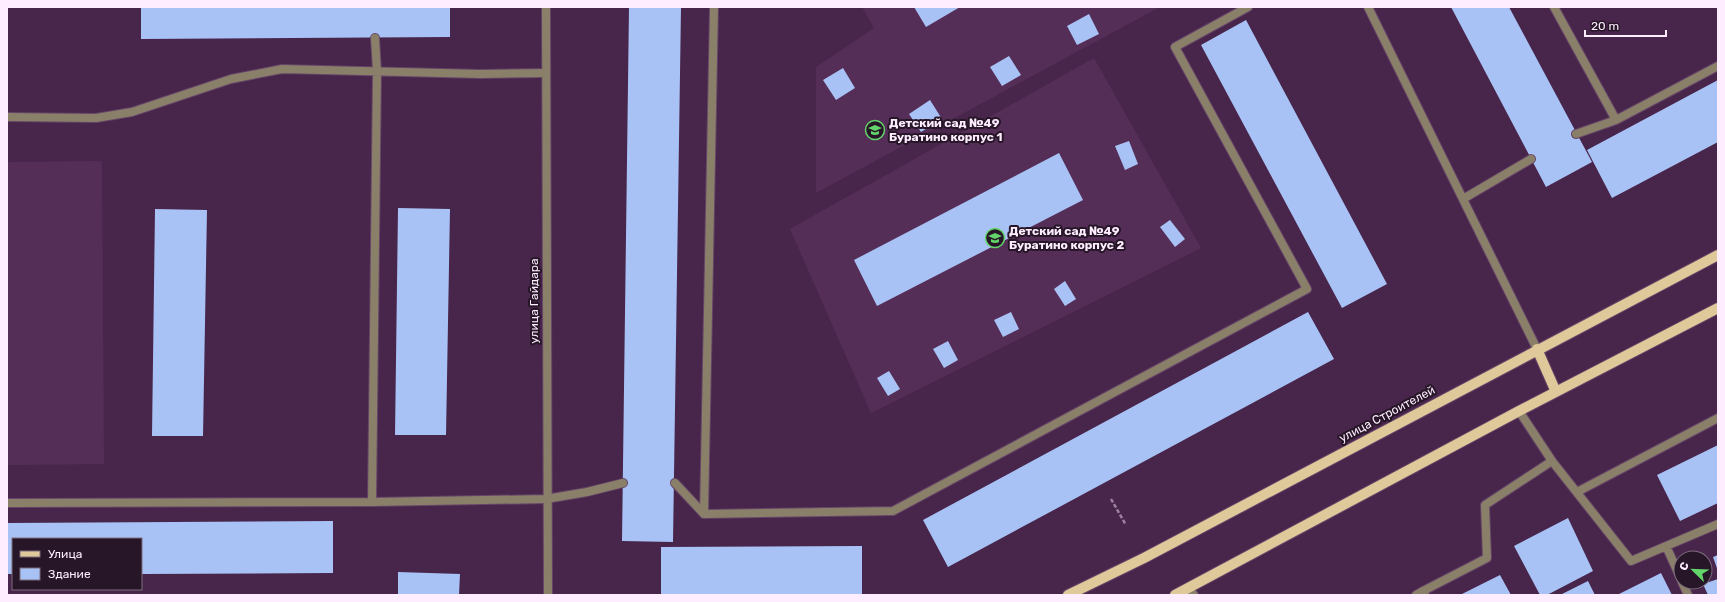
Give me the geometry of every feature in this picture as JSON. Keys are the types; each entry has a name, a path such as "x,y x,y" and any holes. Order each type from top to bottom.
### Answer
{"main road":[{"name":"улица Строителей","path":"1068,595 1150,554 1718,255"},
{"path":"1175,595 1191,592 1519,411 1718,308"},
{"path":"1537,349 1556,392"}],"street":[{"name":"улица Гайдара","path":"546,7 546,499 548,595"},
{"path":"704,514 714,7"},
{"path":"675,483 704,514 893,511 1307,289 1175,47 1248,7"},
{"path":"1368,7 1537,349"},
{"path":"1554,7 1616,120"},
{"path":"372,502 377,72 375,38"},
{"path":"1576,134 1616,120 1718,66"},
{"path":"7,117 96,118 132,112 231,79 282,68 481,74 546,72"},
{"path":"1463,199 1531,159"},
{"path":"1519,411 1552,461 1631,561 1718,524"},
{"path":"1577,492 1718,418"},
{"path":"1422,594 1487,558 1485,505 1552,461"},
{"path":"7,503 372,502 546,499 586,492 623,483"},
{"path":"1666,546 1673,561"}],"path":[{"path":"1111,499 1126,525"}],"shaded area":[{"name":"Детский сад №49 Буратино корпус 1","path":"862,7 1160,7 816,193 816,67 874,28"},
{"name":"Детский сад №49 Буратино корпус 2","path":"1094,58 1201,248 871,413 790,229"},
{"path":"102,161 104,464 7,465 7,162"}],"building":[{"path":"141,7 450,7 450,37 141,39"},
{"path":"629,7 681,7 673,542 622,541"},
{"path":"914,7 960,7 926,27"},
{"path":"1451,7 1509,7 1592,162 1546,187"},
{"path":"1089,14 1099,34 1077,45 1067,26"},
{"path":"1246,20 1387,284 1342,308 1201,45"},
{"path":"1009,56 1021,75 1002,86 990,67"},
{"path":"843,68 855,88 836,100 823,80"},
{"path":"1718,80 1718,142 1612,198 1587,150"},
{"path":"930,100 942,119 921,132 909,114"},
{"path":"1129,141 1138,164 1125,170 1115,146"},
{"path":"1059,153 1083,200 877,306 854,260"},
{"path":"398,208 450,209 446,435 395,435"},
{"path":"155,209 207,210 203,436 152,436"},
{"path":"1170,220 1185,239 1175,247 1160,227"},
{"path":"1065,281 1076,299 1065,306 1054,289"},
{"path":"1011,312 1019,329 1003,337 994,320"},
{"path":"1308,312 1334,359 948,567 923,520"},
{"path":"948,341 958,360 944,368 933,349"},
{"path":"889,371 900,389 888,396 877,378"},
{"path":"1718,445 1718,503 1680,521 1657,475"},
{"path":"1568,518 1593,571 1547,595 1540,595 1514,546"},
{"path":"333,521 333,573 142,574 142,538 12,538 12,574 7,574 7,523"},
{"path":"862,546 862,595 661,595 661,547"},
{"path":"1718,555 1718,571 1713,557"},
{"path":"398,572 460,574 459,595 398,595"},
{"path":"1661,573 1672,595 1617,595"},
{"path":"1500,575 1511,595 1460,595"},
{"path":"1718,579 1718,595 1708,595 1706,590 1713,590 1713,581"},
{"path":"1588,581 1595,595 1560,595"}],"place":[{"name":"Детский сад №49 Буратино корпус 1","path":"875,130"},
{"name":"Детский сад №49 Буратино корпус 2","path":"995,238"}]}
